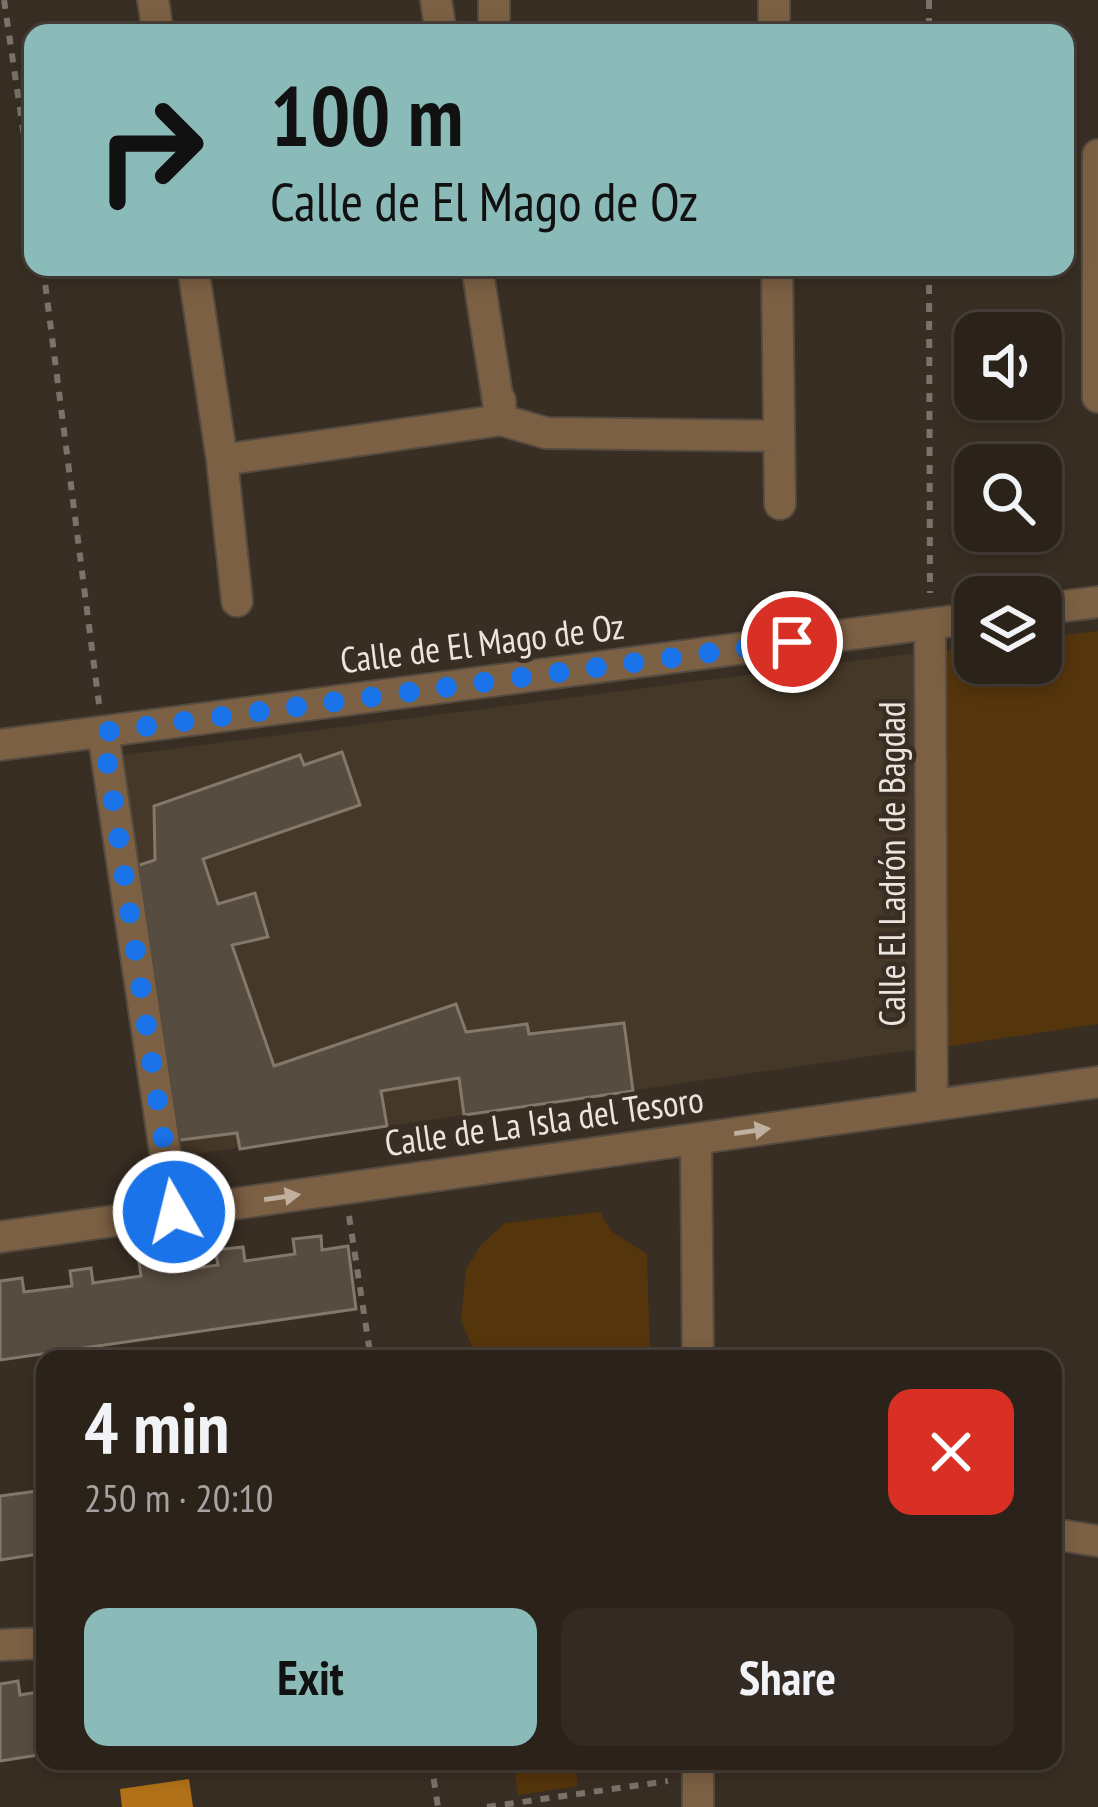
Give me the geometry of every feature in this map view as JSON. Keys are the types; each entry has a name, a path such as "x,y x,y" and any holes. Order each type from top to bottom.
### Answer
{"street":[{"path":"1098,155 1098,397"},
{"path":"194,276 237,601"},
{"path":"478,276 500,420"},
{"path":"498,276 500,420"},
{"path":"777,276 780,504"},
{"path":"222,460 500,420 546,433 779,436"},
{"path":"1062,606 1098,602"},
{"name":"Calle de El Mago de Oz","path":"0,746 954,621"},
{"name":"Calle El Ladrón de Bagdad","path":"930,624 932,1105"},
{"path":"103,732 174,1212"},
{"name":"Calle de La Isla del Tesoro","path":"0,1237 1098,1082"},
{"path":"696,1139 698,1350"},
{"path":"1062,1535 1098,1541"},
{"path":"0,1645 36,1643"}],"path":[{"path":"4,0 24,137"},
{"path":"44,276 103,732"},
{"path":"929,276 930,624"},
{"path":"344,1188 369,1350"},
{"path":"432,1770 438,1807"},
{"path":"488,1807 698,1781"}],"shaded area":[{"path":"1098,631 1098,1024 943,1047 942,651 954,649 954,684 1062,684 1062,635"},
{"path":"917,653 918,1049 174,1157 117,756"},
{"path":"600,1212 611,1231 647,1254 650,1350 473,1350 461,1320 466,1269 481,1245 505,1223"},
{"path":"514,1770 575,1770 578,1786 518,1795"},
{"path":"189,1779 193,1807 122,1807 120,1789"}],"building":[{"path":"342,752 360,805 203,859 218,904 255,893 268,937 232,945 274,1066 456,1004 466,1032 527,1024 529,1034 624,1023 633,1091 464,1115 459,1078 381,1091 387,1126 240,1149 237,1133 172,1141 133,867 155,860 154,806 300,755 304,765"},
{"path":"321,1236 322,1250 348,1246 356,1309 70,1350 36,1350 36,1355 0,1360 0,1281 22,1278 24,1292 72,1286 70,1271 91,1268 93,1283 141,1276 139,1262 166,1257 169,1272 218,1265 215,1250 243,1247 245,1261 295,1254 293,1239"},
{"path":"36,1491 36,1554 0,1560 0,1496"},
{"path":"18,1681 20,1695 36,1692 36,1755 0,1761 0,1684"}],"route":[{"path":"174,1212 103,732 792,642"}]}
